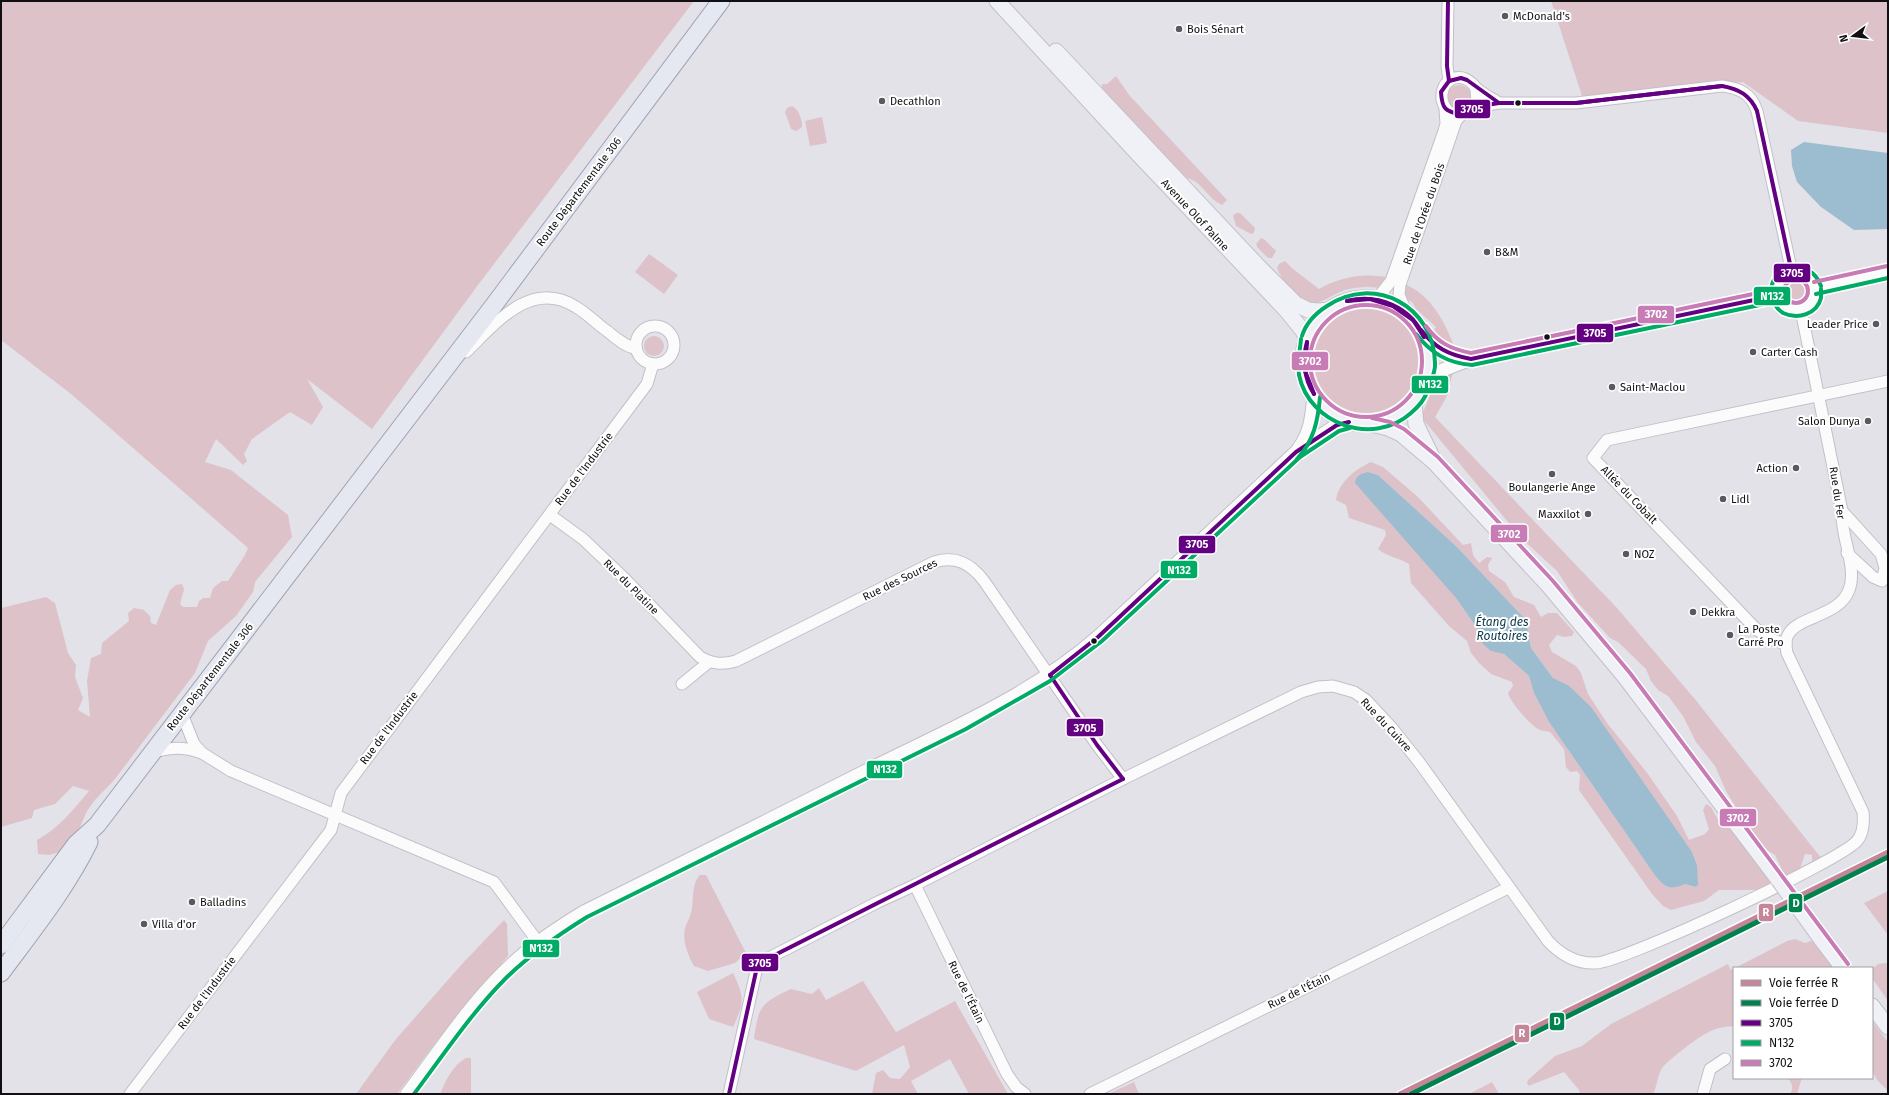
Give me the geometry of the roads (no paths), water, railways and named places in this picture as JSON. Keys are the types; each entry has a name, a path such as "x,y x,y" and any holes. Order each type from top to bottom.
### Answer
{"main road":[{"name":"Route Départementale 306","path":"1,945 76,844 97,825 406,422 721,1"},
{"path":"997,1 1085,89"},
{"path":"1010,1 1085,89"},
{"name":"Avenue Olof Palme","path":"1085,89 1296,304 1308,310 1329,310"},
{"name":"Avenue Olof Palme","path":"1085,89 1287,311 1303,331 1307,339"},
{"path":"1371,424 1394,418 1414,402 1426,379 1428,354 1426,342 1421,330 1407,314 1386,302 1374,299 1351,300 1329,310 1316,323 1307,339 1303,354 1303,369 1307,383 1314,396 1329,412 1349,422 1371,424 1388,428 1401,434 1434,462 1548,586 1607,654 1778,879 1842,967"},
{"path":"1414,402 1416,424 1434,462"},
{"path":"1,973 40,921 82,857 97,825"},
{"path":"1873,1007 1888,1027"}],"street":[{"path":"1448,1 1446,66 1449,81"},
{"path":"1476,89 1478,98 1471,111 1461,115 1445,109 1441,98 1441,92 1449,81 1461,78 1467,80 1476,89 1499,103"},
{"path":"1474,107 1499,103 1576,103 1722,86 1742,90 1750,96 1757,111 1792,273"},
{"name":"Rue de l'Orée du Bois","path":"1374,299 1387,288 1394,275 1444,131 1446,124 1445,109"},
{"name":"Rue de l'Orée du Bois","path":"1407,314 1399,295 1400,284 1456,121 1461,115"},
{"path":"1815,288 1888,272"},
{"path":"1792,273 1807,276 1815,288 1812,302 1801,310 1795,311 1786,307 1782,304 1778,295 1778,286 1780,281 1792,273"},
{"path":"1426,379 1440,371 1471,359 1778,295"},
{"path":"436,382 501,317 525,302 536,300 549,298 575,306 619,340 631,347 636,348"},
{"name":"Rue du Fer","path":"1786,644 1788,635 1794,627 1840,605 1845,598 1851,580 1841,522 1842,511 1801,310"},
{"path":"656,326 664,329 671,335 674,343 671,355 662,363 653,364 642,358 636,348 637,339 642,332 648,328 656,326"},
{"path":"1421,330 1429,342 1444,353 1471,359"},
{"name":"Rue de l'Industrie","path":"130,1094 331,830 341,793 550,515 646,384 653,364"},
{"path":"1819,395 1888,381"},
{"name":"Allée du Cobalt","path":"1786,644 1770,639 1755,628 1593,458 1607,440 1819,395"},
{"path":"1296,452 1308,434 1311,424 1314,396"},
{"path":"407,1094 491,986 518,958 538,942 584,912 994,707 1050,675 1098,637 1296,452 1337,425 1349,422"},
{"path":"1842,511 1880,554 1886,568 1882,581 1873,577 1847,553"},
{"name":"Rue du Platine","path":"550,515 583,539 700,657 709,662"},
{"name":"Rue des Sources","path":"709,662 719,664 736,661 934,562 953,559 963,562 976,571 1050,675 1097,745 1123,779"},
{"name":"Rue du Cuivre","path":"729,1094 757,967 761,962 878,902 916,885 1123,779 1301,692 1325,686 1343,688 1354,692 1366,700 1392,728 1419,762 1508,888 1548,941 1557,950 1575,960 1587,963 1601,962 1674,934 1793,879 1849,849 1858,840 1864,826 1863,812 1791,664 1787,653 1786,644"},
{"path":"682,684 709,662"},
{"path":"182,714 194,744 202,753"},
{"path":"152,752 172,748 187,748 202,753 231,771 494,882 538,942"},
{"name":"Rue de l'Étain","path":"916,885 1007,1074 1016,1087 1025,1094"},
{"name":"Rue de l'Étain","path":"1090,1094 1508,888"},
{"path":"1703,1094 1710,1069 1725,1059"}],"water":[{"path":"1804,142 1888,153 1888,229 1854,230 1821,207 1797,182 1792,166 1791,150"},
{"name":"Étang des Routoires","path":"1368,472 1378,475 1456,546 1526,620 1531,648 1553,678 1568,685 1591,707 1692,852 1697,865 1698,885 1695,887 1685,884 1675,887 1667,886 1664,885 1654,874 1549,722 1534,693 1529,676 1504,654 1491,651 1482,643 1479,631 1456,598 1355,483 1359,476"}],"rail line":[{"name":"R","path":"1400,1094 1888,852"},
{"name":"D","path":"1411,1094 1888,857"}],"place":[{"name":"McDonald's","path":"1505,16"},
{"name":"Bois Sénart","path":"1179,29"},
{"name":"Decathlon","path":"882,101"},
{"name":"B&M","path":"1487,252"},
{"name":"Leader Price","path":"1876,324"},
{"name":"Carter Cash","path":"1753,352"},
{"name":"Saint-Maclou","path":"1612,387"},
{"name":"Salon Dunya","path":"1868,421"},
{"name":"Action","path":"1796,468"},
{"name":"Boulangerie Ange","path":"1552,474"},
{"name":"Lidl","path":"1723,499"},
{"name":"Maxxilot","path":"1588,514"},
{"name":"NOZ","path":"1626,554"},
{"name":"Dekkra","path":"1693,612"},
{"name":"La Poste Carré Pro","path":"1730,635"},
{"name":"Balladins","path":"192,902"},
{"name":"Villa d'or","path":"144,924"}]}
